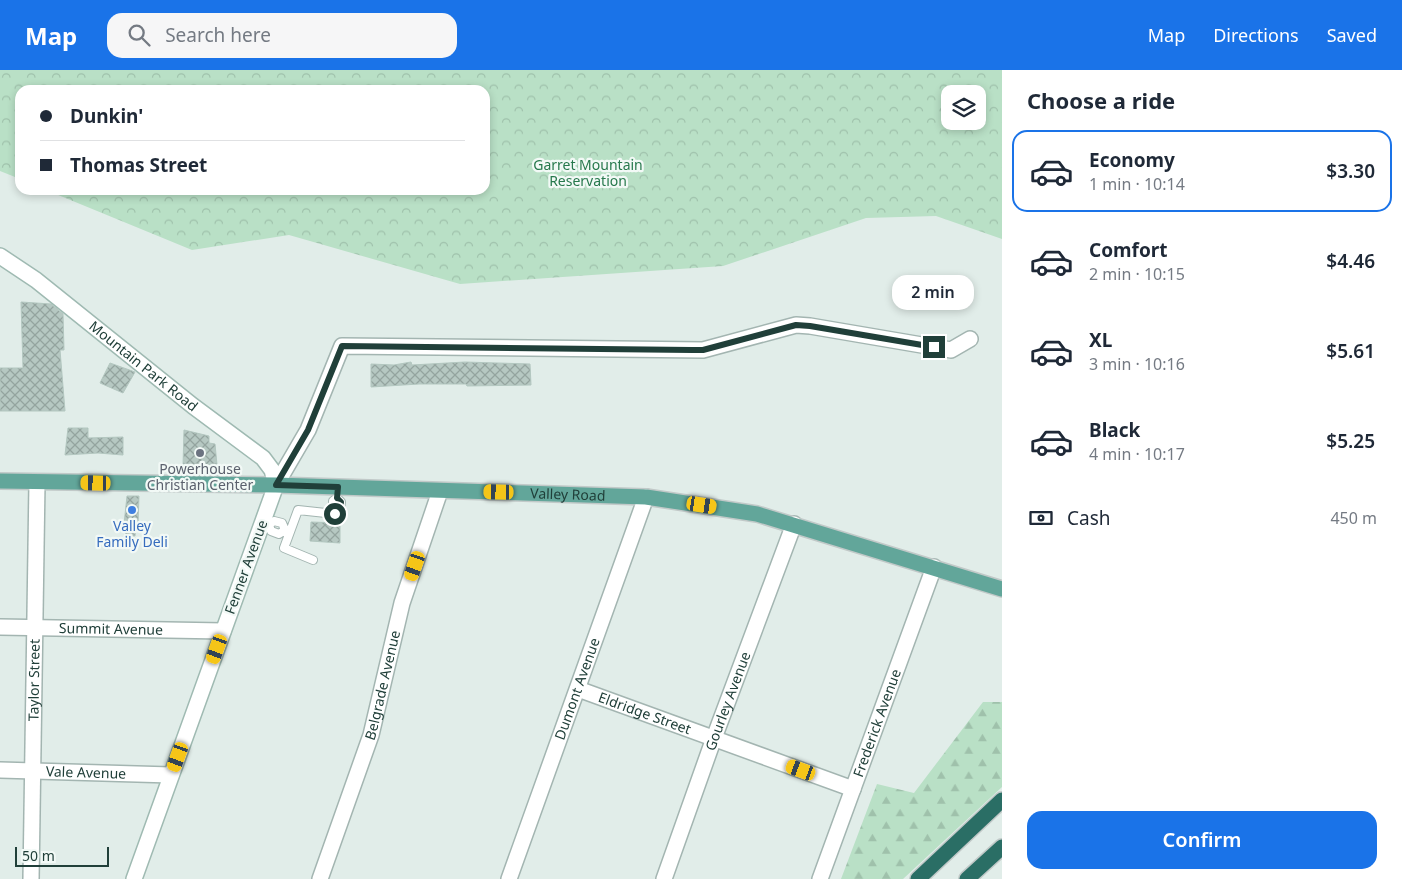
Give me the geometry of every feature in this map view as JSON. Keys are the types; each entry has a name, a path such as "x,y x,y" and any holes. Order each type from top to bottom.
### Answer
{"highway":[{"path":"918,879 1002,800"},
{"path":"967,879 1002,847"}],"main road":[{"name":"Valley Road","path":"0,481 276,485 337,493 440,491 646,497 757,514 1002,588"}],"street":[{"name":"Mountain Park Road","path":"0,256 36,280 193,406 263,458 272,470 276,485"},
{"name":"Fenner Avenue","path":"134,879 223,631 266,524 276,485 308,430 342,346 695,350 796,325 951,350 970,339"},
{"name":"Taylor Street","path":"31,879 37,482"},
{"name":"Belgrade Avenue","path":"320,879 371,735 402,604 440,491"},
{"name":"Dumont Avenue","path":"509,879 646,497"},
{"name":"Gourley Avenue","path":"664,879 714,738 794,524"},
{"name":"Frederick Avenue","path":"820,879 934,567"},
{"name":"Summit Avenue","path":"0,627 223,631"},
{"name":"Eldridge Street","path":"578,689 853,789"},
{"name":"Vale Avenue","path":"0,770 171,775"}],"lane":[{"path":"313,560 284,548 287,530 298,510 335,514 336,511 340,510 341,502 337,493"},
{"path":"266,524 271,531 280,534 287,530"}],"green space":[{"name":"Garret Mountain Reservation","path":"0,70 1002,70 1002,239 936,216 866,218 723,266 460,284 289,235 192,250 58,195 490,195 490,85 15,85 15,177 0,171"},
{"path":"983,702 1002,702 1002,787 903,879 841,879 877,784 914,793"}],"building":[{"path":"21,302 51,304 63,314 64,350 60,350 65,411 0,411 0,368 23,368"},
{"path":"411,362 412,365 465,362 530,364 531,385 467,386 466,384 419,384 371,387 371,364 394,365"},
{"path":"110,363 135,372 123,393 100,383"},
{"path":"68,428 88,428 88,438 123,437 123,455 98,453 65,455"},
{"name":"Powerhouse Christian Center","path":"184,430 209,436 209,443 215,444 217,465 197,465 197,468 183,466"},
{"name":"Valley Family Deli","path":"127,496 139,496 138,525 136,525 135,536 126,536 124,524"},
{"path":"311,522 340,523 340,543 310,541"}],"place":[{"name":"Powerhouse Christian Center","path":"200,453"},
{"name":"Valley Family Deli","path":"132,510"}],"route":[{"path":"335,514 336,511 340,510 341,502 337,498 338,487 276,485 308,430 342,346 703,350 796,325 934,347"}]}
